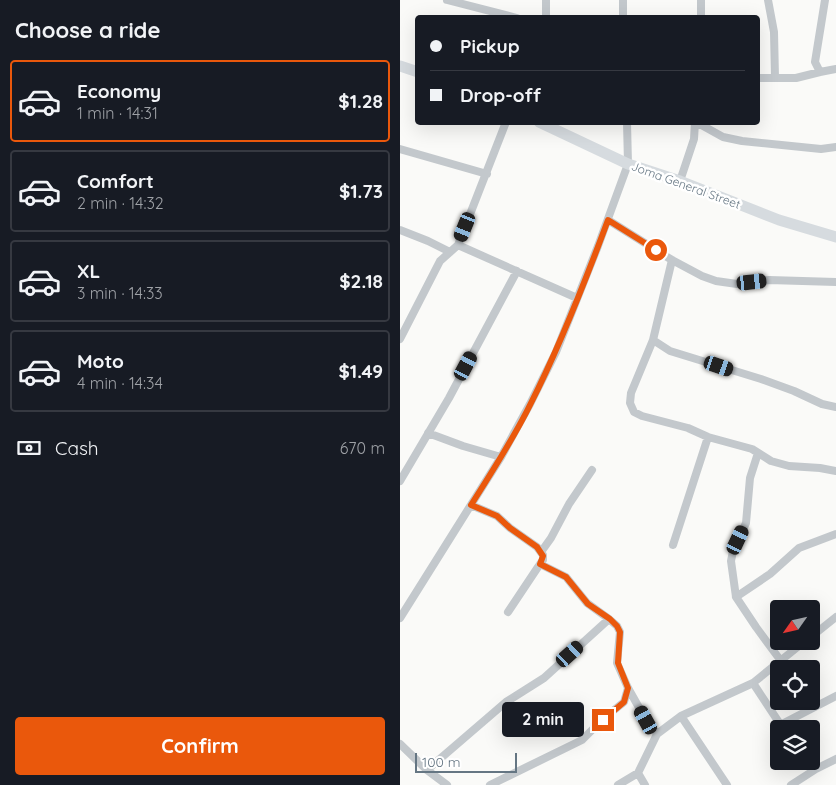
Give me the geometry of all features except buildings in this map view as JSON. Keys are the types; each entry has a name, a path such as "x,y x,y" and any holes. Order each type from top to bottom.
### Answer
{"street":[{"path":"447,0 505,15"},
{"path":"546,0 546,15"},
{"path":"623,0 623,15"},
{"path":"701,0 701,15"},
{"path":"768,0 774,32 776,77"},
{"path":"820,72 815,62 824,0"},
{"path":"400,66 415,71"},
{"path":"760,78 796,78 836,69"},
{"path":"400,339 440,261 458,245 505,125"},
{"name":"Joma General Street","path":"545,125 628,164 680,181 779,220 836,237"},
{"path":"400,618 501,457 552,361 628,164 626,125"},
{"path":"680,181 694,139 696,125"},
{"path":"701,125 723,137 742,141 821,149 836,147"},
{"path":"400,150 486,174"},
{"path":"608,220 672,260 702,276 716,281 737,284 770,280 836,282"},
{"path":"400,230 450,252"},
{"path":"458,245 577,298"},
{"path":"672,260 653,340 631,393 630,403 634,412 642,416 688,428 708,437 752,449 771,461 789,466 820,468 836,472"},
{"path":"400,481 449,398 517,271"},
{"path":"653,340 670,351 761,379 822,404 836,407"},
{"path":"428,433 501,457"},
{"path":"673,545 708,437"},
{"path":"758,453 750,478 746,523 733,551 731,561 736,597 780,660"},
{"path":"541,552 551,538 569,504 592,470"},
{"path":"471,505 497,516 541,552 543,560 508,612"},
{"path":"736,597 770,574 799,548 836,534"},
{"path":"540,564 566,577 588,604 617,626 620,632 618,663 628,688 646,720 657,734"},
{"path":"820,629 836,617"},
{"path":"427,770 506,702 544,678 610,619"},
{"path":"782,660 795,650"},
{"path":"618,785 638,773 657,734 681,716 753,683 770,670"},
{"path":"753,683 777,720"},
{"path":"490,785 582,740 624,702 628,688"},
{"path":"793,720 836,696"},
{"path":"681,716 727,785"},
{"path":"400,744 427,770 447,785"},
{"path":"820,767 836,759"},
{"path":"791,785 814,770"},
{"path":"638,773 645,785"}],"route":[{"path":"603,720 624,702 628,688 618,663 620,632 617,626 588,604 566,577 540,564 543,556 537,547 510,528 497,516 471,505 501,457 556,352 608,220 656,250"}]}
